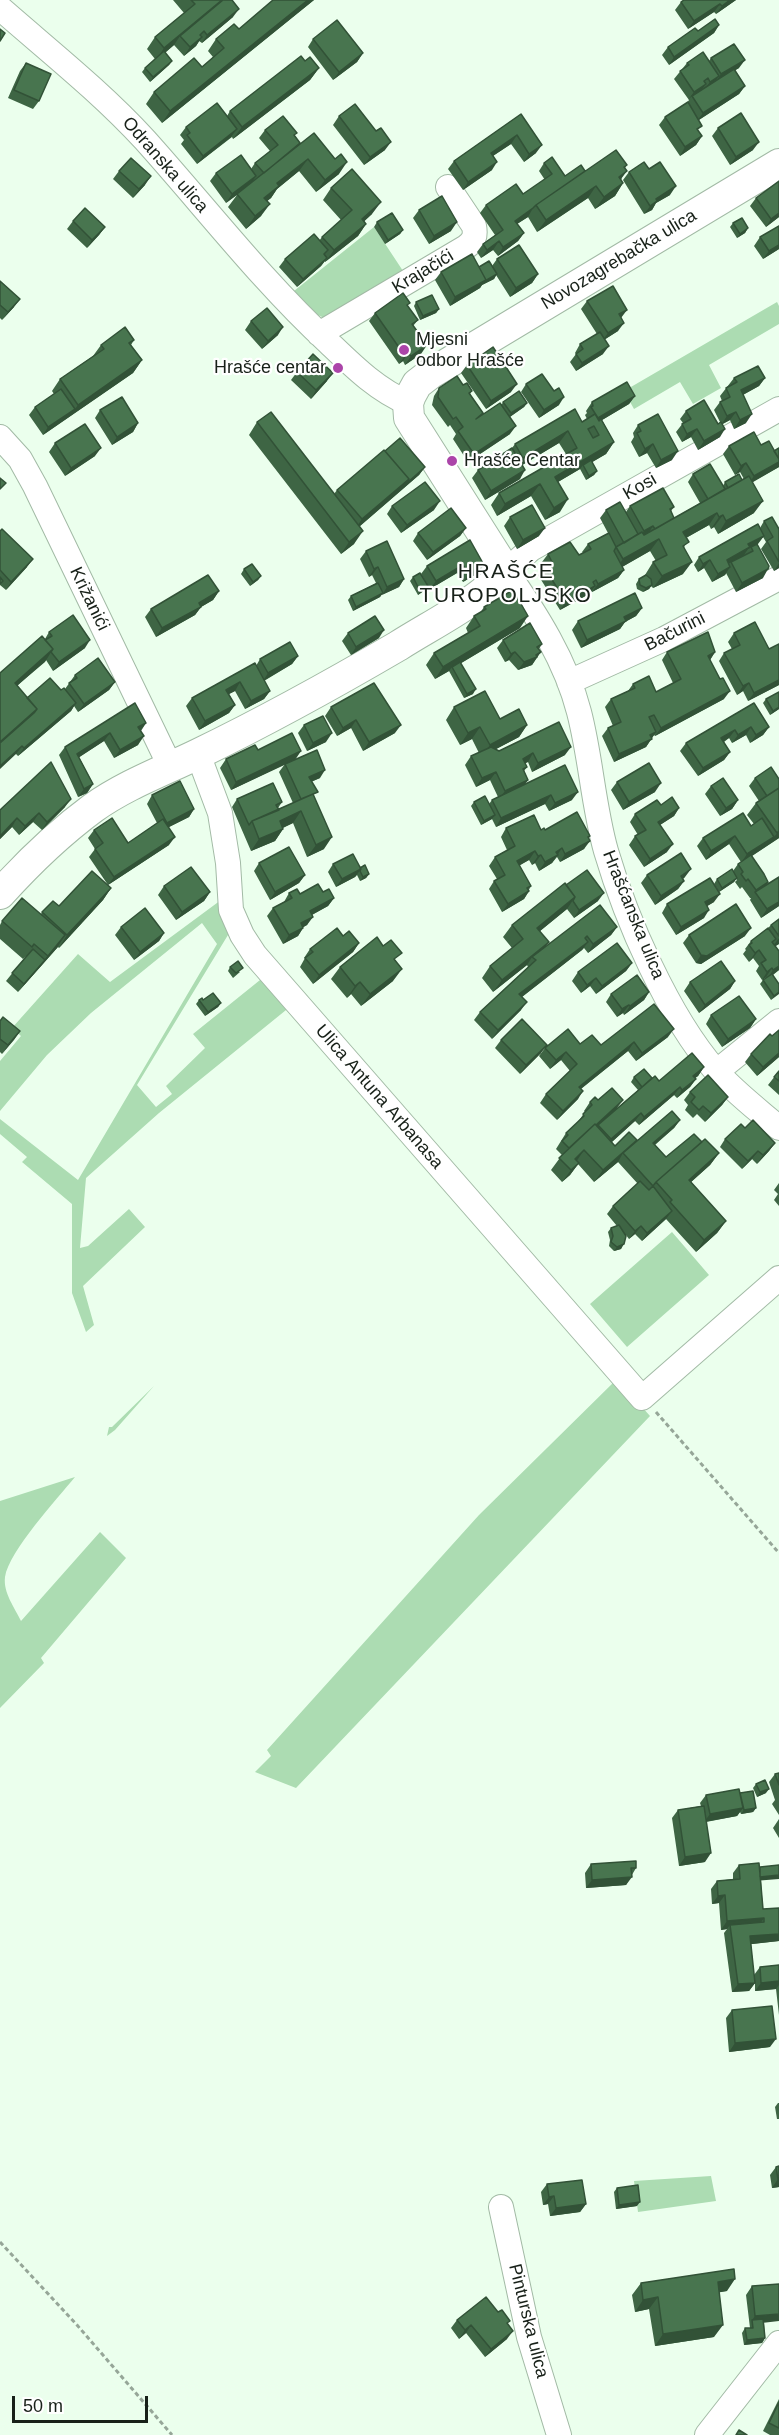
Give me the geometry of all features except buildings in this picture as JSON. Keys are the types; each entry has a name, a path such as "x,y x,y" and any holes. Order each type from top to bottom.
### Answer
{"main road":[{"name":"Novozagrebačka ulica","path":"408,404 417,384 430,374 779,164"},
{"path":"0,894 55,839 95,807 122,790 198,754 354,672 471,600 489,588 506,571 412,424 408,404"}],"street":[{"name":"Odranska ulica","path":"0,8 126,120 232,243 319,334 368,379 408,404"},
{"name":"Krajačići","path":"319,334 466,247 474,240 476,233 474,226 448,187"},
{"name":"Kosi","path":"506,571 531,549 779,409"},
{"name":"Križanići","path":"0,437 21,459 35,486 170,766"},
{"name":"Hrašćanska ulica","path":"506,571 538,619 569,682 586,742 591,782 606,850 619,890 665,993 693,1043 716,1072 779,1128"},
{"name":"Bačurini","path":"569,682 664,639 779,578"},
{"name":"Ulica Antuna Arbanasa","path":"198,754 220,813 228,863 231,910 242,935 255,955 642,1398"},
{"path":"716,1072 779,1021"},
{"path":"642,1398 779,1278"},
{"name":"Pinturska ulica","path":"501,2207 529,2337 559,2435"},
{"path":"707,2435 779,2343"}],"path":[{"path":"642,1398 779,1553"},
{"path":"0,2242 77,2325 172,2435"}],"green space":[{"path":"374,227 405,274 326,319 318,315 294,291"},
{"path":"777,302 779,324 709,365 721,388 693,404 680,382 634,409 624,391"},
{"path":"221,900 231,930 137,1085 156,1107 172,1094 166,1086 205,1048 193,1034 265,976 291,1006 159,1113 86,1178 80,1248 88,1246 129,1209 145,1227 83,1286 94,1325 86,1332 72,1293 72,1204 22,1162 27,1157 0,1134 0,1119 78,1180 217,944 202,923 91,1013 47,1055 0,1111 0,1061 21,1036 12,1028 78,954 110,982"},
{"path":"672,1232 709,1275 627,1347 590,1304"},
{"path":"617,1379 650,1416 296,1788 255,1772 271,1756 267,1750 479,1515"},
{"path":"154,1386 107,1436 109,1427 112,1427"},
{"path":"75,1477 35,1525 8,1566 5,1577 6,1589 21,1621 100,1532 126,1558 41,1658 44,1663 0,1708 0,1501"},
{"path":"711,2176 716,2201 638,2212 634,2181"}],"place":[{"name":"Mjesni odbor Hrašće","path":"404,350"},
{"name":"Hrašće centar","path":"338,368"},
{"name":"Hrašće Centar","path":"452,461"}],"district":[{"name":"HRAŠĆE TUROPOLJSKO","path":"506,584"}]}
